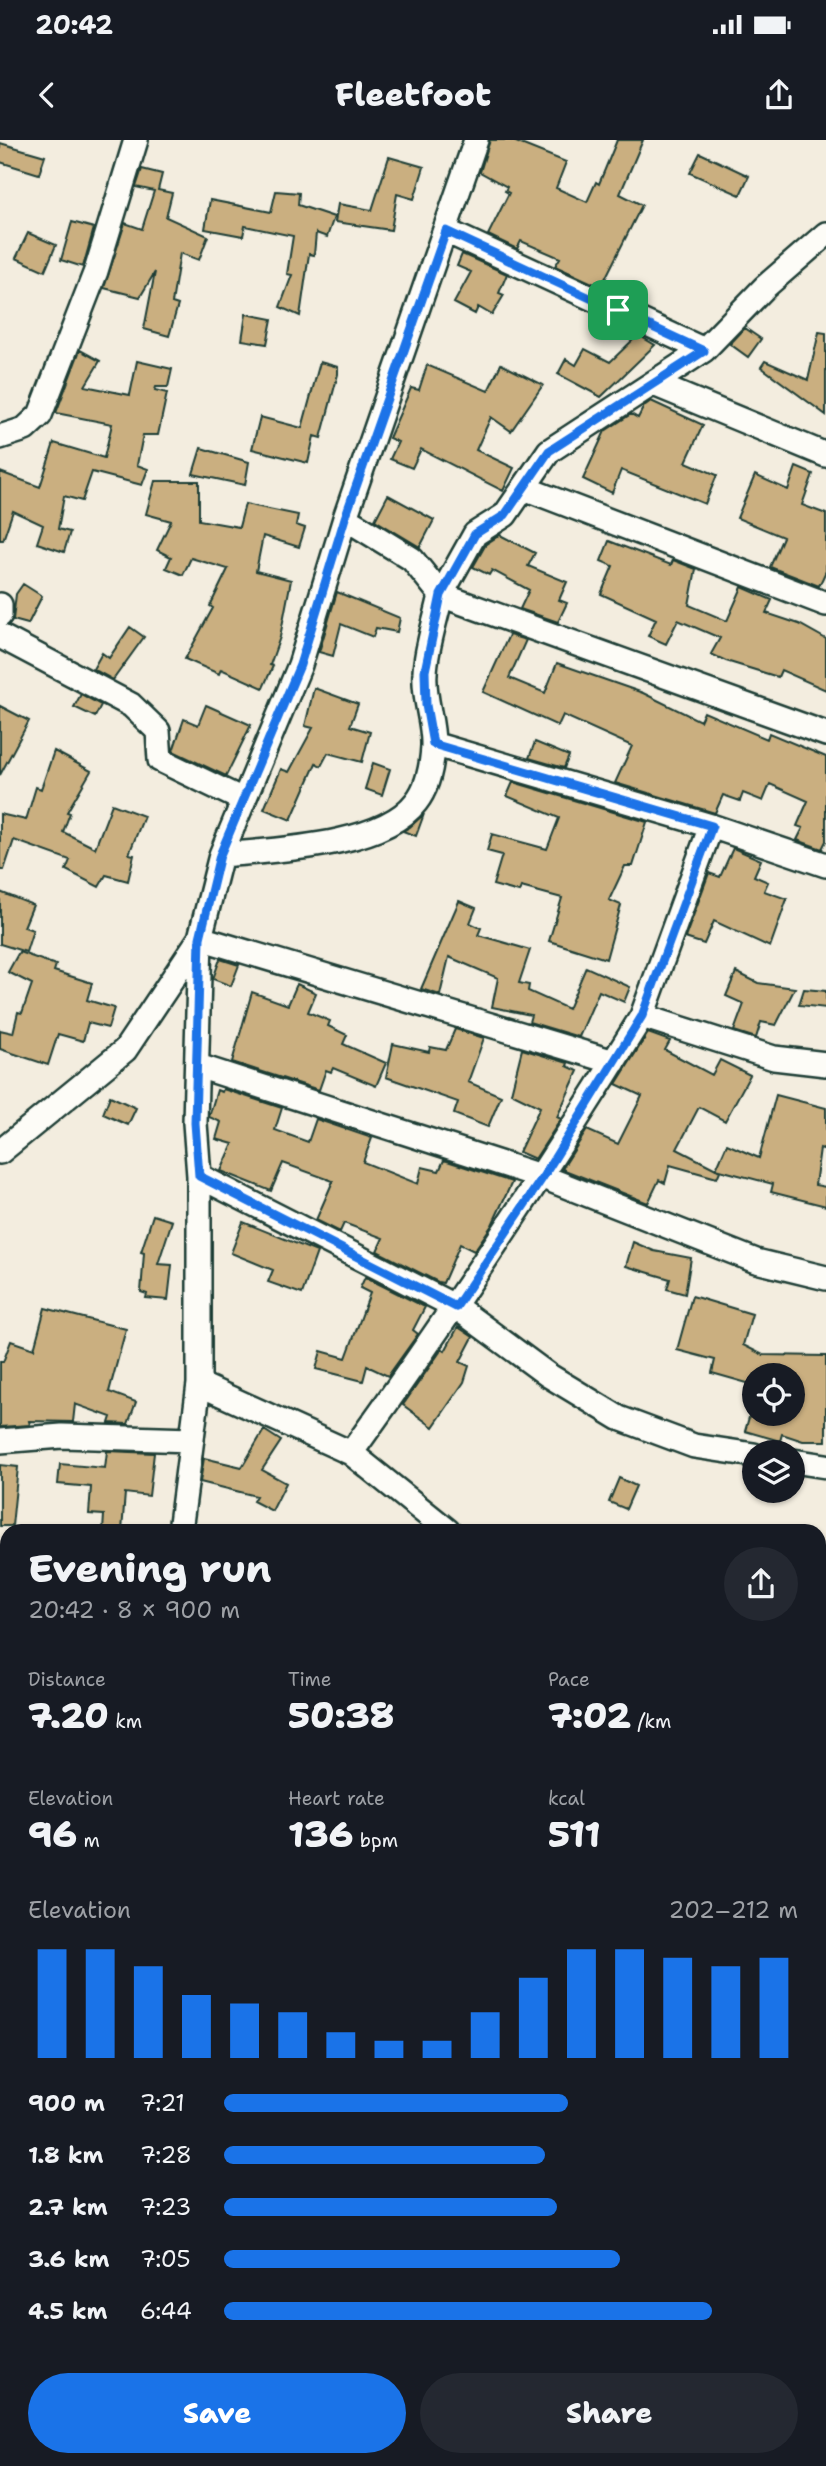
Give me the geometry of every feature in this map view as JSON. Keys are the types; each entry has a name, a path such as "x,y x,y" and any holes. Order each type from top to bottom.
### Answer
{"street":[{"path":"0,437 25,429 40,415 96,271 136,140"},
{"path":"181,1524 199,1384 199,1176 195,1123 200,938 220,855 300,665 345,518 476,140"},
{"path":"446,231 704,351"},
{"path":"220,855 315,847 380,827 416,802 430,774 433,744 426,705 425,671 441,595 475,534 505,515 549,451 704,351 765,287 826,234"},
{"path":"654,384 826,456"},
{"path":"524,488 826,604"},
{"path":"345,518 412,559 441,595 826,734"},
{"path":"0,605 0,615"},
{"path":"0,636 131,705 158,731 160,760 243,800"},
{"path":"433,744 712,826 826,865"},
{"path":"351,1453 456,1307 543,1177 642,1016 712,826"},
{"path":"200,938 614,1062"},
{"path":"0,1152 125,1050 200,938"},
{"path":"642,1016 774,1058 826,1064"},
{"path":"198,1066 543,1177 756,1261 826,1278"},
{"path":"199,1176 456,1307 548,1375 619,1418 694,1446 742,1453"},
{"path":"199,1384 351,1453 439,1524"},
{"path":"0,1441 62,1436 192,1440"},
{"path":"805,1463 826,1466"}],"building":[{"path":"490,140 511,140 566,162 556,188 587,202 596,182 599,184 617,140 643,140 620,194 642,205 601,287 555,266 560,258 521,241 517,249 488,235 509,193 505,191 507,187 480,172"},
{"path":"0,143 45,156 39,174 0,162"},
{"path":"700,153 749,176 740,195 690,173"},
{"path":"389,157 424,167 414,199 397,194 391,230 335,222 338,204 372,210"},
{"path":"142,169 162,174 158,190 172,193 166,217 208,236 199,260 180,253 172,303 178,305 169,336 144,329 155,272 140,297 104,288 125,223 142,229 154,191 136,187"},
{"path":"276,191 299,193 298,205 334,217 327,237 316,233 314,255 309,254 300,316 280,307 292,275 287,274 293,236 245,226 243,236 205,229 210,200 271,212"},
{"path":"72,222 94,228 83,267 61,260"},
{"path":"28,233 56,245 45,271 16,258"},
{"path":"462,254 507,274 499,293 504,295 492,315 478,307 475,314 454,303 471,272 457,266"},
{"path":"246,314 272,319 267,344 242,340"},
{"path":"745,328 761,339 748,357 730,344"},
{"path":"819,332 826,333 826,415 761,367 765,361 808,380"},
{"path":"638,335 655,345 601,397 558,374 566,359 576,365 585,349 610,362"},
{"path":"80,350 100,361 85,386 130,395 137,361 172,369 168,387 156,387 155,390 167,393 158,435 143,435 137,465 148,469 142,485 92,472 82,501 64,496 58,529 70,532 64,552 37,543 43,525 13,511 3,540 0,540 0,472 40,487 54,443 104,458 112,424 56,413"},
{"path":"320,362 338,367 338,374 321,438 314,436 308,463 252,449 260,417 302,428"},
{"path":"501,364 543,385 511,431 491,417 476,450 514,468 503,491 421,449 412,468 390,459 398,442 389,438 411,388 419,390 427,365 488,391"},
{"path":"651,401 703,425 686,462 717,475 705,504 621,470 612,493 583,479 605,431 631,414 638,418 644,406"},
{"path":"201,448 249,462 245,485 193,474"},
{"path":"796,467 813,474 802,505 826,514 826,571 819,586 770,567 783,537 737,518 755,475 788,490"},
{"path":"155,481 199,481 199,520 239,527 245,504 298,515 296,525 305,528 299,547 263,536 256,571 291,580 280,637 270,665 273,666 263,688 221,669 219,674 185,659 213,608 210,606 228,569 191,558 183,575 166,568 171,557 157,550 171,521 146,514"},
{"path":"388,495 434,520 420,547 375,520"},
{"path":"500,535 535,553 528,566 567,582 559,600 567,603 558,622 520,609 529,590 492,570 489,575 473,567 486,544"},
{"path":"609,541 671,565 673,560 696,569 689,605 727,621 742,587 772,600 766,613 799,624 826,639 826,690 781,670 778,677 711,654 720,638 678,620 666,644 648,636 656,619 601,594 613,566 601,561"},
{"path":"23,584 42,596 28,624 13,620 16,594"},
{"path":"337,592 400,618 397,632 376,628 373,637 341,624 333,656 319,652"},
{"path":"130,627 144,637 113,680 93,669 102,653 109,658"},
{"path":"509,635 526,640 509,678 545,693 557,663 643,693 700,721 704,712 767,739 769,733 826,757 826,841 822,849 797,840 803,828 797,826 808,801 770,784 763,801 743,793 740,801 723,795 715,813 615,783 632,746 563,715 558,726 483,692"},
{"path":"314,688 358,704 350,726 370,732 362,762 328,753 321,766 316,763 291,820 264,809 281,769 289,772 313,728 305,726"},
{"path":"81,694 101,705 95,717 74,707"},
{"path":"206,705 251,725 226,776 173,751 184,719 198,725"},
{"path":"0,706 29,721 0,775"},
{"path":"535,742 569,756 564,768 529,758"},
{"path":"54,751 91,771 67,812 70,813 63,832 95,848 112,804 144,816 129,854 134,855 128,881 106,875 99,887 66,870 70,860 14,840 4,870 0,870 0,814 26,820 36,787 41,789"},
{"path":"373,763 390,769 382,795 365,789"},
{"path":"513,782 647,822 633,866 625,866 609,900 621,905 606,959 549,941 562,898 521,887 519,892 493,885 502,855 487,851 492,834 547,849 559,818 507,796"},
{"path":"424,814 416,836 403,831 410,827"},
{"path":"733,848 761,860 754,876 768,882 764,891 787,899 770,947 714,921 704,944 685,938 709,873 720,877"},
{"path":"0,892 33,905 24,927 33,930 26,952 0,944"},
{"path":"459,901 476,908 470,923 481,928 478,935 530,950 519,983 529,985 528,991 568,1009 586,967 630,987 624,1002 599,991 579,1037 529,1022 531,1015 492,1007 498,978 449,957 440,995 421,989"},
{"path":"19,952 56,965 54,971 92,983 87,1000 114,1008 108,1028 88,1023 83,1041 58,1034 48,1065 0,1049 0,1030 13,1033 18,1012 22,1013 32,984 8,972"},
{"path":"220,959 239,965 231,986 213,979"},
{"path":"736,972 758,983 795,988 776,1025 761,1022 756,1038 734,1031 744,1004 726,996"},
{"path":"297,984 316,993 308,1012 330,1021 328,1026 347,1035 343,1044 386,1063 376,1086 333,1068 331,1072 326,1070 319,1090 232,1062 252,992 288,1005"},
{"path":"804,989 826,991 826,1008 799,1005"},
{"path":"455,1029 484,1038 468,1082 501,1096 488,1127 454,1114 458,1102 386,1077 393,1044 429,1052 430,1047 446,1050"},
{"path":"648,1033 670,1041 665,1050 712,1075 720,1060 750,1075 725,1121 699,1107 677,1149 720,1171 717,1178 670,1165 665,1183 659,1180 648,1203 562,1169 587,1130 618,1144 642,1096 616,1084"},
{"path":"522,1049 568,1063 567,1066 578,1071 557,1117 561,1119 535,1159 519,1152 540,1107 511,1093"},
{"path":"223,1089 282,1108 275,1130 308,1142 316,1119 372,1138 363,1162 418,1184 422,1167 439,1171 444,1160 512,1182 492,1225 474,1251 460,1244 443,1283 438,1282 377,1251 383,1238 344,1223 340,1232 316,1220 333,1181 283,1163 271,1191 221,1171 233,1144 216,1139 221,1122 209,1117 217,1090 222,1092"},
{"path":"776,1095 826,1108 826,1150 820,1148 815,1185 826,1187 826,1206 771,1192 773,1184 716,1169 727,1144 759,1158"},
{"path":"110,1096 136,1108 128,1125 103,1114"},
{"path":"153,1215 172,1221 158,1264 172,1265 168,1300 146,1298 147,1294 141,1292 144,1253 141,1252"},
{"path":"243,1222 317,1252 302,1294 268,1282 273,1270 231,1253"},
{"path":"633,1242 654,1251 691,1258 685,1294 667,1289 670,1279 626,1266"},
{"path":"365,1277 425,1307 413,1330 418,1334 388,1376 367,1366 363,1381 316,1369 321,1351 346,1358 370,1293 360,1288"},
{"path":"692,1296 752,1314 743,1345 763,1355 826,1356 826,1441 805,1441 782,1434 780,1440 776,1440 745,1431 746,1426 805,1426 805,1363 742,1363 742,1382 712,1373 715,1360 677,1350"},
{"path":"45,1308 126,1329 109,1392 136,1402 128,1424 109,1423 111,1417 75,1404 73,1422 29,1421 30,1425 0,1427 0,1362 3,1362 11,1341 34,1349"},
{"path":"458,1327 473,1337 460,1362 469,1366 464,1382 433,1427 403,1405 442,1349 445,1351"},
{"path":"264,1430 281,1441 262,1470 286,1483 272,1511 253,1501 256,1496 200,1482 204,1458 242,1467"},
{"path":"107,1451 154,1453 149,1496 125,1493 123,1524 103,1524 104,1515 89,1514 91,1487 58,1484 60,1464 105,1468"},
{"path":"0,1465 18,1467 12,1524 0,1524"},
{"path":"619,1478 636,1486 626,1509 609,1502"}],"route":[{"path":"446,231 618,310 704,351 549,451 505,515 475,534 441,595 425,671 426,705 433,744 712,826 642,1016 543,1177 456,1307 199,1176 195,1123 200,938 220,855 300,665 345,518 446,231"}]}
